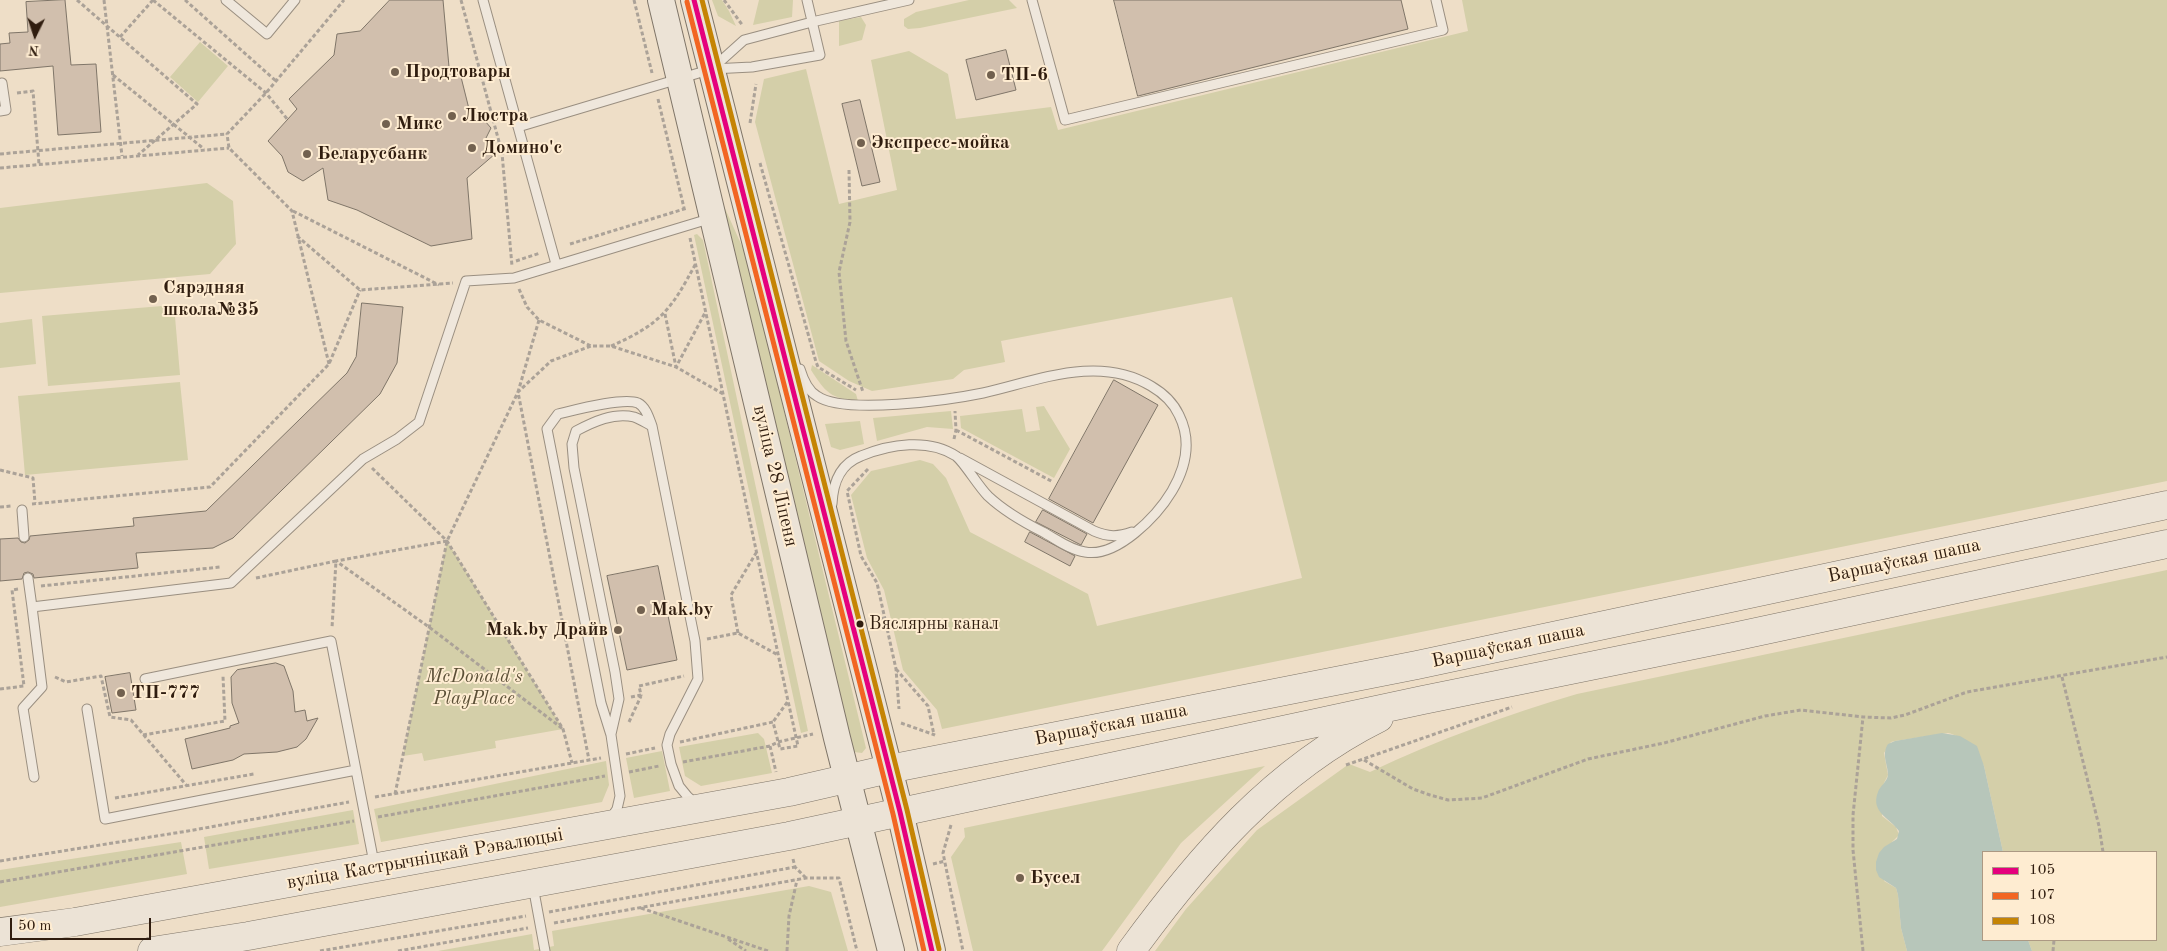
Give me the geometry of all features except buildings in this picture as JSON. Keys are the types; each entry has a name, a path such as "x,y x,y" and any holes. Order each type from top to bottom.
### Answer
{"highway":[{"name":"Варшаўская шаша","path":"848,780 889,769 1427,663 2167,505"},
{"name":"Варшаўская шаша","path":"860,821 1423,700 1743,635 2167,544"},
{"path":"1131,951 1187,878 1257,802 1317,755 1354,731 1423,700"},
{"name":"вуліца Кастрычніцкай Рэвалюцыі","path":"0,932 75,922 376,869 848,780"},
{"path":"152,951 248,940 533,883 860,821"}],"main road":[{"name":"вуліца 28 Ліпеня","path":"661,0 680,78 700,221 860,821 891,951"},
{"name":"вуліца 28 Ліпеня","path":"694,0 900,812 932,951"}],"lane":[{"path":"226,0 267,34 295,0"},
{"path":"483,0 556,264"},
{"path":"518,126 712,69 752,67 820,55 807,0"},
{"path":"712,69 744,40 909,0"},
{"path":"1032,0 1065,120 1442,30 1436,0"},
{"path":"0,110 6,110 2,83"},
{"path":"32,607 231,583 363,459 397,439 419,422 466,280 514,278 700,221"},
{"path":"770,299 789,336 805,382 817,396 834,404 864,406 952,398 980,394 1062,374 1094,370 1111,371 1129,376 1158,390 1170,401 1184,426 1186,455 1182,471 1169,497 1160,508 1142,526 1117,546 1092,553 1077,550 1024,522 996,503 976,483 954,455"},
{"path":"605,826 617,809 620,796 610,735 601,703 546,429 558,414 625,401 639,404 645,409 652,426 695,641 698,679 670,734 667,745 679,786 688,797 702,808"},
{"path":"610,735 618,699 615,672 574,468 572,444 576,431 596,421 616,416 633,417 652,426"},
{"path":"844,593 832,494 839,473 846,464 855,458 889,446 923,446 954,455 1101,534 1108,536 1124,535 1142,526"},
{"path":"22,506 24,537"},
{"path":"28,578 42,687 23,708 34,778"},
{"path":"145,679 331,641 376,869"},
{"path":"87,710 105,819 356,770"},
{"path":"533,883 546,951"}],"path":[{"path":"77,0 197,104 138,155"},
{"path":"104,0 122,156"},
{"path":"120,38 153,0 266,93 288,120"},
{"path":"185,0 276,81"},
{"path":"0,154 227,134 266,93 344,0"},
{"path":"461,0 502,153 511,263 514,278 527,306 539,320 592,346"},
{"path":"634,0 684,209 700,221 696,262 798,746 780,749 773,722"},
{"path":"724,0 744,26"},
{"path":"113,74 204,150"},
{"path":"750,124 756,84"},
{"path":"4,94 33,91 39,164"},
{"path":"227,134 229,148 292,211 440,285"},
{"path":"0,168 229,148"},
{"path":"760,162 818,367 864,395 846,341 839,272 850,222 849,170"},
{"path":"570,244 684,209"},
{"path":"292,211 329,364"},
{"path":"297,236 360,290 440,285 466,280"},
{"path":"511,263 541,253"},
{"path":"611,346 637,334 664,314 678,296 696,262"},
{"path":"0,507 210,487 329,364 360,290"},
{"path":"676,368 707,310"},
{"path":"664,314 676,368"},
{"path":"394,794 448,541 518,392 539,320"},
{"path":"518,392 551,361 592,346 611,346 676,368 725,395"},
{"path":"518,392 589,760"},
{"path":"952,398 956,430 954,455"},
{"path":"956,430 1053,482"},
{"path":"363,459 448,541 563,729 572,763"},
{"path":"876,465 868,469 847,491 862,556 877,583 896,669 901,724 935,735 928,706 896,669"},
{"path":"0,470 33,478 35,503"},
{"path":"231,583 336,561 448,541"},
{"path":"738,633 731,595 756,552"},
{"path":"336,561 429,627 563,729"},
{"path":"331,641 336,561"},
{"path":"1363,760 1430,796 1448,800 1466,800 1499,793 1588,758 1664,743 1765,716 1801,710 1879,718 1905,715 1967,692 2062,677 2167,657"},
{"path":"142,735 225,721 222,663"},
{"path":"0,689 24,686 22,678 47,673 66,682 101,676 110,717 130,720 187,786"},
{"path":"2062,677 2099,826 2103,851"},
{"path":"628,725 641,695"},
{"path":"0,855 0,861 188,831 629,753 773,722 788,701"},
{"path":"1339,767 1516,706"},
{"path":"1863,717 1854,805 1852,850 1863,951"},
{"path":"0,882 616,774 770,746 796,738"},
{"path":"628,746 629,753"},
{"path":"102,800 255,774"},
{"path":"952,824 943,853 963,951"},
{"path":"320,951 538,914 795,867"},
{"path":"398,951 797,880 839,878 857,951"},
{"path":"787,951 789,916 797,880"},
{"path":"639,907 768,951"},
{"path":"724,935 746,951"}],"green space":[{"path":"712,0 722,0 736,26 718,16"},
{"path":"759,0 793,0 792,17 753,25"},
{"path":"969,0 1009,0 1017,8 920,28 908,29 904,26 904,19 916,12"},
{"path":"1462,0 2167,0 2167,481 942,729 937,710 903,670 884,590 867,558 851,495 871,471 920,460 933,464 946,478 970,532 1088,594 1097,626 1302,578 1232,297 1001,341 1005,362 964,370 953,379 872,391 849,381 819,361 755,122 764,79 806,69 839,204 897,190 871,60 909,51 948,74 956,119 1051,107 1058,130 1468,31"},
{"path":"861,17 866,25 862,40 839,46 839,21"},
{"path":"200,42 228,66 198,102 170,77"},
{"path":"207,183 233,201 236,244 210,274 0,293 0,208"},
{"path":"723,204 746,255 866,748 862,753 854,752"},
{"path":"697,234 703,240 808,731 801,733 694,235"},
{"path":"174,305 180,375 48,386 42,316"},
{"path":"32,319 36,364 0,368 0,323"},
{"path":"812,365 856,394 858,401 841,398 830,393 820,384 811,370"},
{"path":"180,382 188,460 25,475 18,396"},
{"path":"1044,406 1070,449 1054,478 961,428 960,416 1022,409 1026,432 1040,430 1036,407"},
{"path":"951,411 953,429 927,427 877,441 873,418"},
{"path":"860,421 864,444 840,450 831,447 825,424"},
{"name":"McDonald's PlayPlace","path":"447,541 563,729 495,741 496,748 424,761 422,753 403,756"},
{"path":"2167,570 2167,951 2032,951 2028,941 2157,941 2157,851 2003,851 1984,766 1969,746 1958,737 1948,733 1891,742 1884,753 1888,775 1884,783 1882,816 1896,827 1899,835 1892,842 1884,881 1896,888 1901,928 1907,951 1155,951 1186,909 1257,830 1349,764 1370,772 1472,729 1577,694"},
{"path":"758,733 764,739 772,773 701,786 685,776 679,747"},
{"path":"662,751 670,791 634,798 626,758"},
{"path":"606,761 609,785 602,802 381,842 374,809"},
{"path":"1265,766 1181,843 1102,951 973,951 951,857 965,837 964,828"},
{"path":"353,810 359,844 209,869 204,837"},
{"path":"181,842 187,874 0,907 0,870"},
{"path":"809,886 831,892 848,951 438,951 532,934 534,950 554,946 552,931"}],"shaded area":[{"path":"1942,733 1960,736 1977,746 1984,766 2003,851 1982,851 1982,941 2028,941 2032,951 1907,951 1901,928 1896,888 1879,877 1876,870 1879,853 1884,847 1897,839 1899,831 1879,810 1876,799 1888,775 1885,756 1886,748 1888,744 1895,741"}],"transit line":[{"name":"105","path":"694,0 900,812 932,951"},
{"name":"108","path":"702,0 907,810 939,949"},
{"name":"107","path":"687,2 893,814 924,951"}],"place":[{"name":"Продтовары","path":"395,72"},
{"name":"ТП-6","path":"991,75"},
{"name":"Люстра","path":"452,116"},
{"name":"Микс","path":"386,124"},
{"name":"Экспресс-мойка","path":"861,143"},
{"name":"Домино'c","path":"472,148"},
{"name":"Беларусбанк","path":"307,154"},
{"name":"Сярэдняя школа№35","path":"153,299"},
{"name":"Mak.by","path":"641,610"},
{"name":"Вяслярны канал","path":"860,624"},
{"name":"Маk.by Драйв","path":"618,630"},
{"name":"ТП-777","path":"121,693"},
{"name":"Бусел","path":"1020,878"}]}
